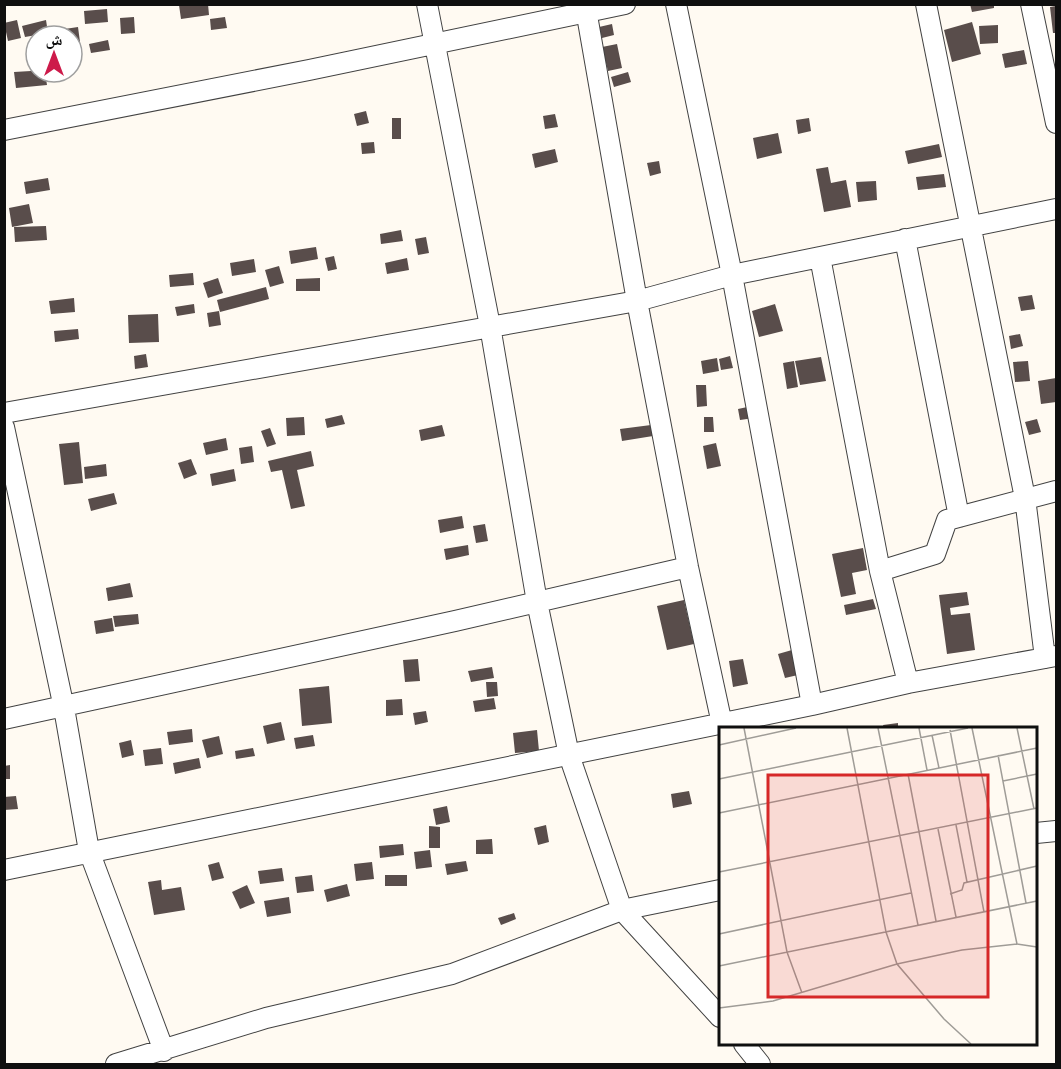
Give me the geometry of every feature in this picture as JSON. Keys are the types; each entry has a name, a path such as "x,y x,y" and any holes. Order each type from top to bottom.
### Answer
{"street":[{"path":"427,4 489,326 537,602 568,755 622,910 719,1016"},
{"path":"4,129 435,45 585,8 625,4"},
{"path":"676,4 732,275 812,705"},
{"path":"4,870 812,705 908,683 1051,657 1025,498 973,226 926,4"},
{"path":"1031,4 1056,123"},
{"path":"585,8 637,301 688,567 722,723"},
{"path":"4,413 637,301 732,275 1056,209"},
{"path":"905,240 959,517"},
{"path":"820,257 880,572 908,683"},
{"path":"4,427 64,708 89,851 164,1051"},
{"path":"880,572 935,554 941,540 943,525 947,520 1056,491"},
{"path":"4,719 64,708 688,567"},
{"path":"1037,833 1056,831"},
{"path":"116,1065 266,1018 452,974 622,910 719,890"},
{"path":"745,1045 760,1065"}],"building":[{"path":"208,4 209,15 181,19 179,5"},
{"path":"970,4 994,4 994,8 972,12"},
{"path":"1056,6 1056,33 1053,33 1050,7"},
{"path":"107,9 108,22 85,24 84,11"},
{"path":"134,17 135,33 121,34 120,18"},
{"path":"225,17 227,28 211,30 210,19"},
{"path":"17,20 21,38 8,41 4,23"},
{"path":"46,20 47,24 30,24"},
{"path":"972,22 981,54 952,62 944,30"},
{"path":"612,24 614,35 602,38 599,27"},
{"path":"998,25 998,43 980,44 979,26"},
{"path":"108,40 110,50 91,53 89,44"},
{"path":"617,44 622,68 608,71 602,47"},
{"path":"1024,50 1027,64 1005,68 1002,54"},
{"path":"24,71 24,84 47,85 16,88 14,72"},
{"path":"628,72 631,82 614,87 611,77"},
{"path":"366,111 369,123 357,126 354,114"},
{"path":"555,114 558,127 545,129 543,116"},
{"path":"392,118 401,118 401,139 392,139"},
{"path":"809,118 811,131 798,134 796,120"},
{"path":"778,133 782,153 757,159 753,138"},
{"path":"374,142 375,153 362,154 361,143"},
{"path":"939,144 942,157 908,164 905,151"},
{"path":"555,149 558,162 535,168 532,154"},
{"path":"659,161 661,173 650,176 647,163"},
{"path":"828,167 831,183 846,180 851,207 824,212 816,169"},
{"path":"944,174 946,187 918,190 916,177"},
{"path":"48,178 50,190 26,194 24,182"},
{"path":"876,181 877,200 858,202 856,182"},
{"path":"29,204 33,223 12,227 9,208"},
{"path":"46,226 47,240 15,242 14,227"},
{"path":"401,230 403,241 381,244 380,234"},
{"path":"426,237 429,253 418,255 415,239"},
{"path":"316,247 318,259 291,264 289,251"},
{"path":"334,256 337,269 328,271 325,258"},
{"path":"407,258 409,270 387,274 385,263"},
{"path":"254,259 256,272 232,276 230,263"},
{"path":"279,266 284,283 270,287 265,270"},
{"path":"193,273 194,285 170,287 169,275"},
{"path":"218,278 223,293 208,298 203,283"},
{"path":"320,278 320,291 296,291 296,279"},
{"path":"266,287 269,299 220,312 217,300"},
{"path":"1032,295 1035,309 1021,311 1018,297"},
{"path":"74,298 75,312 51,314 49,301"},
{"path":"194,304 195,313 177,316 175,307"},
{"path":"775,304 783,331 759,337 752,311"},
{"path":"219,311 221,325 209,327 207,313"},
{"path":"158,314 159,342 129,343 128,315"},
{"path":"78,329 79,339 55,342 54,331"},
{"path":"1020,334 1023,346 1011,349 1009,336"},
{"path":"146,354 148,367 135,369 134,356"},
{"path":"730,356 733,368 721,370 719,359"},
{"path":"821,357 826,381 800,385 795,361"},
{"path":"717,358 719,371 703,374 701,361"},
{"path":"794,361 798,387 787,389 783,363"},
{"path":"1028,361 1030,381 1015,382 1013,362"},
{"path":"1056,378 1056,402 1041,404 1038,381"},
{"path":"696,385 706,385 707,406 697,407"},
{"path":"752,406 754,418 740,420 738,409"},
{"path":"342,415 345,424 327,428 325,419"},
{"path":"304,417 305,435 287,436 286,418"},
{"path":"704,417 713,417 714,432 704,432"},
{"path":"1037,419 1041,432 1029,435 1025,422"},
{"path":"442,425 445,436 421,441 419,430"},
{"path":"651,425 653,436 622,441 620,429"},
{"path":"270,428 276,444 267,447 261,431"},
{"path":"226,438 228,450 206,455 203,443"},
{"path":"79,442 83,483 64,485 59,444"},
{"path":"716,443 721,466 707,469 703,446"},
{"path":"252,446 254,462 241,464 239,448"},
{"path":"311,451 314,466 297,470 305,506 291,509 282,470 271,472 268,461"},
{"path":"191,459 197,474 184,479 178,463"},
{"path":"106,464 107,476 85,479 84,467"},
{"path":"234,469 236,481 212,486 210,474"},
{"path":"114,493 117,504 91,511 88,499"},
{"path":"462,516 464,528 440,533 438,520"},
{"path":"485,524 488,541 476,543 473,526"},
{"path":"468,545 469,555 446,560 444,549"},
{"path":"863,548 867,570 852,573 856,594 841,597 832,554"},
{"path":"130,583 133,597 108,601 106,588"},
{"path":"967,592 969,605 950,608 951,615 970,613 975,650 947,654 939,595"},
{"path":"873,599 876,609 846,615 844,605"},
{"path":"684,600 694,644 667,650 657,606"},
{"path":"138,614 139,624 115,627 113,616"},
{"path":"112,618 114,631 96,634 94,621"},
{"path":"792,650 798,675 785,678 778,654"},
{"path":"418,659 420,681 405,682 403,660"},
{"path":"743,659 748,684 733,687 729,661"},
{"path":"492,667 494,678 471,682 468,671"},
{"path":"486,682 497,682 498,696 487,697"},
{"path":"329,686 332,723 302,726 299,689"},
{"path":"494,698 496,709 475,712 473,701"},
{"path":"402,699 403,715 386,716 386,700"},
{"path":"426,711 428,722 415,725 413,713"},
{"path":"281,722 285,740 267,744 263,726"},
{"path":"898,723 898,727 884,727 883,725"},
{"path":"192,729 193,742 169,745 167,732"},
{"path":"537,730 539,751 515,753 513,733"},
{"path":"313,735 315,746 296,749 294,738"},
{"path":"219,736 223,754 207,758 202,740"},
{"path":"131,740 134,755 122,758 119,743"},
{"path":"161,748 163,764 145,766 143,750"},
{"path":"253,748 255,756 236,759 235,751"},
{"path":"199,758 201,768 175,774 173,763"},
{"path":"10,765 10,779 4,779 4,766"},
{"path":"689,791 692,804 673,808 671,794"},
{"path":"16,796 18,809 4,810 4,797"},
{"path":"447,806 450,822 436,825 433,809"},
{"path":"546,825 549,842 538,845 534,828"},
{"path":"429,826 440,827 440,848 429,848"},
{"path":"492,839 493,854 476,854 476,840"},
{"path":"403,844 404,855 380,858 379,846"},
{"path":"430,850 432,867 416,869 414,852"},
{"path":"466,861 468,871 447,875 445,864"},
{"path":"219,862 224,878 212,881 208,865"},
{"path":"372,862 374,879 356,881 354,864"},
{"path":"282,868 284,881 260,884 258,871"},
{"path":"312,875 314,891 297,893 295,877"},
{"path":"385,875 407,875 407,886 385,886"},
{"path":"161,880 162,890 181,887 185,910 154,915 148,882"},
{"path":"347,884 350,896 327,902 324,890"},
{"path":"247,885 255,903 240,909 232,892"},
{"path":"289,897 291,913 267,917 264,901"},
{"path":"514,913 516,919 501,925 498,918"}]}
